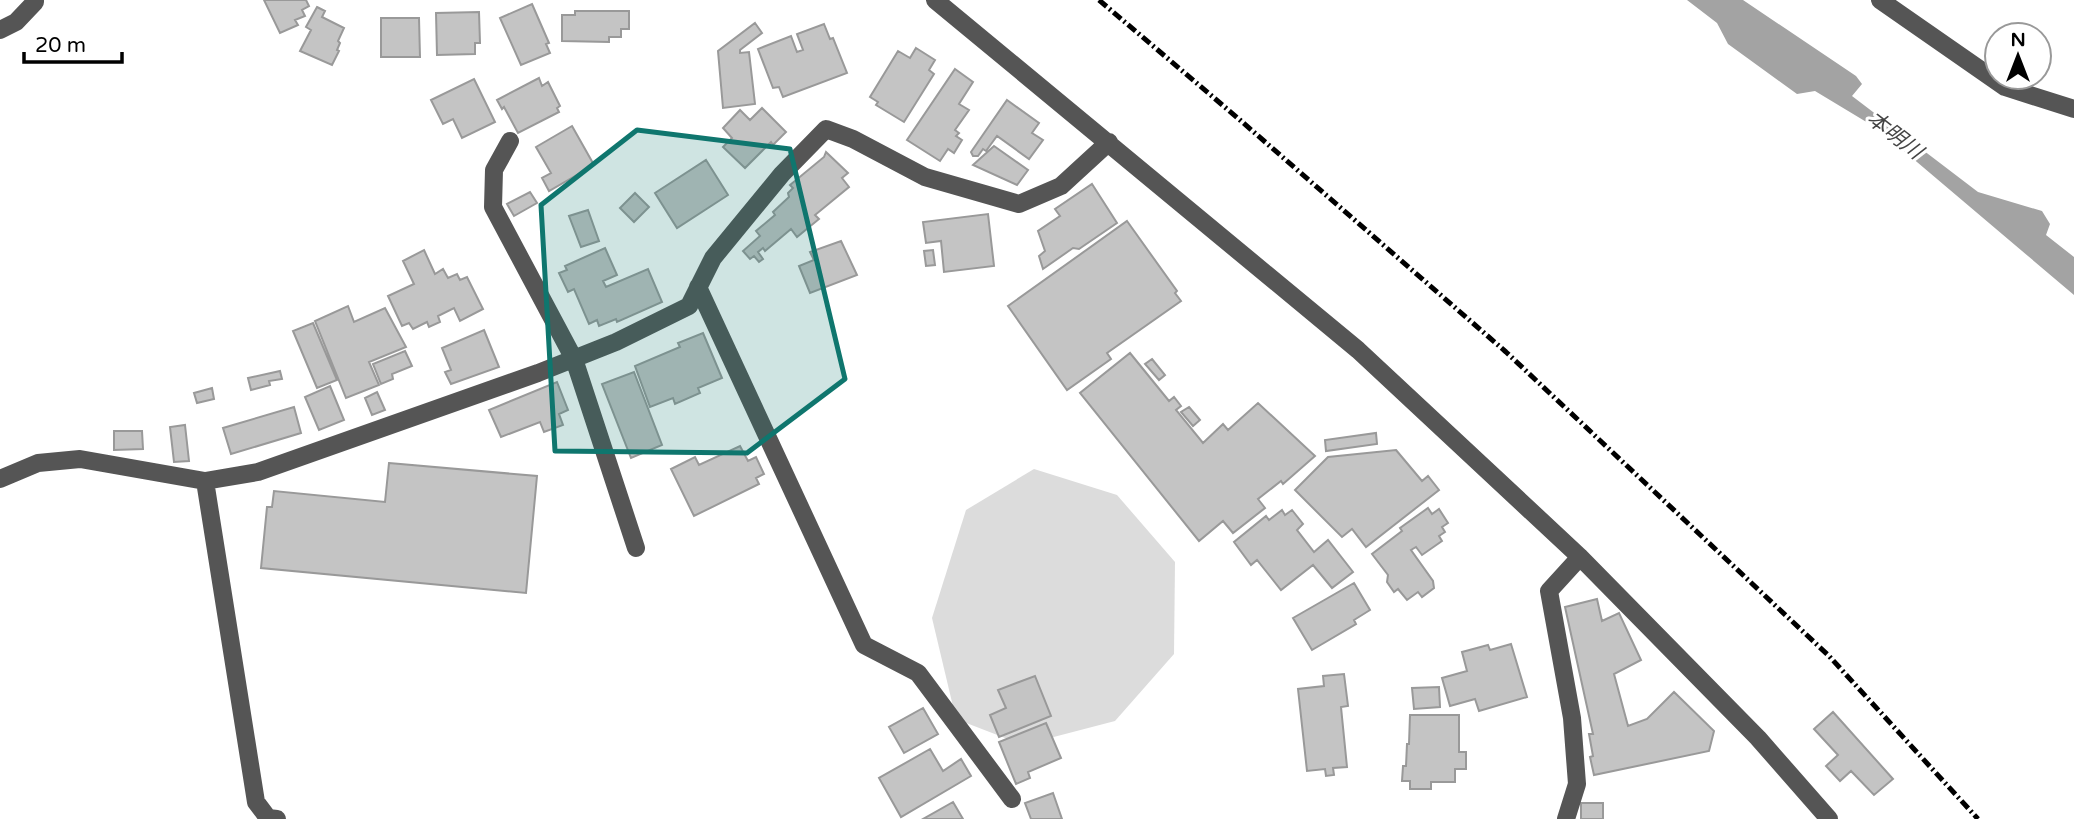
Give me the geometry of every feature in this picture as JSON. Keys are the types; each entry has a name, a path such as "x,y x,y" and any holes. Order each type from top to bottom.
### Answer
{"street":[{"path":"0,30 16,22 34,0"},
{"path":"935,0 1358,350 1580,557 1758,738 1829,819"},
{"path":"1880,0 2005,87 2074,109"},
{"path":"0,479 37,463 80,459 205,481 258,472 616,342 689,306 713,258 782,174 825,130 853,139 925,177 1020,204 1061,186 1109,142"},
{"path":"510,141 494,170 493,207 574,359 636,548"},
{"path":"698,287 863,645 918,673 1012,799"},
{"path":"205,481 256,803 268,818 277,819"},
{"path":"1566,819 1577,783 1572,718 1549,591 1580,557"}],"highlighted area":[{"path":"637,130 790,149 845,379 747,453 555,451 541,205"}],"shaded area":[{"path":"1034,469 1117,495 1175,562 1174,654 1115,721 1023,745 956,719 932,618 966,510"}],"water":[{"name":"本明川","path":"1687,0 1743,0 1856,76 1862,84 1852,96 1978,192 2042,211 2050,224 2046,235 2074,257 2074,295 1878,129 1815,91 1797,94 1728,44 1717,23"}],"building":[{"path":"264,0 306,0 309,6 302,10 305,16 295,20 298,25 280,33"},
{"path":"532,4 549,43 546,44 550,53 521,65 500,18"},
{"path":"317,7 325,11 322,17 344,28 338,41 339,51 332,65 300,51 311,30 306,27"},
{"path":"575,11 629,11 629,29 621,29 621,37 609,37 609,42 562,41 562,15 575,15"},
{"path":"479,12 480,43 475,43 475,54 437,55 436,13"},
{"path":"381,18 419,18 420,57 381,57"},
{"path":"755,23 762,33 740,50 740,53 749,52 755,104 723,108 718,51"},
{"path":"824,24 830,39 833,38 847,73 783,97 779,87 773,88 758,49 791,36 797,52 803,50 797,34"},
{"path":"916,48 935,60 929,70 934,74 904,122 876,105 878,102 870,97 898,51 910,58"},
{"path":"955,69 973,82 959,104 969,110 955,130 959,133 956,136 962,140 954,153 948,149 940,161 907,140"},
{"path":"539,78 542,86 548,82 560,106 557,108 559,112 518,133 504,107 502,109 497,100"},
{"path":"474,79 495,122 462,138 453,119 443,124 431,100"},
{"path":"1007,100 1039,123 1032,133 1043,140 1029,159 997,136 986,151 983,149 978,156 973,156 971,152"},
{"path":"762,108 786,132 773,145 771,142 745,168 723,147 732,138 723,128 740,110 750,120"},
{"path":"572,126 594,165 549,191 542,178 551,173 536,147"},
{"path":"994,146 1028,170 1017,185 973,165"},
{"path":"826,152 848,173 842,178 849,187 815,215 819,219 797,237 791,229 765,251 763,248 758,252 763,259 759,262 754,256 750,259 743,251 760,236 756,231 775,215 773,212 789,197 788,193 793,188 790,185 824,157"},
{"path":"706,160 728,195 677,228 655,193"},
{"path":"1092,184 1117,223 1043,269 1039,256 1045,251 1038,231 1060,216 1055,209"},
{"path":"530,192 537,203 514,216 507,204"},
{"path":"635,193 649,207 634,222 620,208"},
{"path":"588,210 599,241 581,247 569,216"},
{"path":"988,214 994,266 944,272 941,241 926,243 923,222"},
{"path":"1127,221 1177,291 1175,293 1181,301 1107,353 1111,359 1067,390 1008,306"},
{"path":"841,241 857,275 810,293 799,266 814,260 810,252"},
{"path":"605,248 617,275 603,281 606,287 648,269 662,302 617,322 616,319 599,326 597,320 589,324 574,289 568,292 559,273 567,270 565,266"},
{"path":"424,250 435,274 443,269 448,278 457,274 460,280 467,277 483,309 460,321 454,308 438,316 440,322 429,327 427,322 413,329 409,323 402,326 388,296 414,284 403,261"},
{"path":"933,250 935,265 926,266 924,251"},
{"path":"348,306 354,322 385,308 406,347 369,362 379,385 346,398 315,321"},
{"path":"313,323 337,380 317,388 293,331"},
{"path":"484,330 499,367 451,384 445,372 451,370 442,348"},
{"path":"703,333 722,378 698,388 700,393 675,404 673,398 650,407 635,366 680,347 678,343"},
{"path":"405,351 412,366 392,374 393,379 381,384 373,364"},
{"path":"1130,353 1169,401 1174,397 1181,406 1176,410 1203,443 1223,424 1228,430 1258,403 1315,456 1283,484 1281,481 1258,499 1265,508 1233,533 1223,521 1199,541 1080,393"},
{"path":"1152,359 1165,375 1159,380 1145,364"},
{"path":"280,371 282,379 269,381 270,385 251,390 248,378"},
{"path":"634,372 662,445 631,458 602,384"},
{"path":"557,382 568,410 559,414 563,425 544,432 540,422 501,437 489,410"},
{"path":"330,386 344,420 319,430 305,397"},
{"path":"212,388 214,399 197,403 194,393"},
{"path":"377,392 385,410 372,415 365,398"},
{"path":"294,407 301,433 231,454 223,428"},
{"path":"1189,407 1200,420 1193,426 1181,412"},
{"path":"185,425 189,461 174,462 170,427"},
{"path":"114,431 142,431 143,449 114,450"},
{"path":"1376,433 1377,444 1326,451 1325,440"},
{"path":"740,446 748,461 756,457 764,474 756,478 759,484 694,516 671,469 695,457 699,465"},
{"path":"1396,450 1422,481 1428,476 1439,490 1366,547 1352,529 1342,537 1295,490 1328,457"},
{"path":"389,463 537,476 526,593 261,568 267,507 272,507 274,491 385,502"},
{"path":"1428,508 1432,514 1439,509 1448,523 1442,527 1445,532 1439,536 1442,541 1422,555 1416,547 1411,550 1433,581 1434,588 1422,597 1418,592 1407,600 1398,589 1394,592 1387,582 1388,575 1372,554 1402,531 1400,528"},
{"path":"1282,510 1285,515 1292,510 1303,524 1297,530 1314,552 1328,540 1353,572 1332,588 1313,565 1281,590 1257,560 1251,565 1234,542 1266,516 1269,520"},
{"path":"1354,583 1370,610 1354,620 1356,624 1312,650 1293,618"},
{"path":"1597,599 1602,621 1619,613 1641,660 1614,674 1628,726 1647,719 1674,692 1714,731 1709,751 1594,775 1589,734 1593,734 1565,607"},
{"path":"1511,644 1527,697 1479,711 1475,699 1450,706 1442,678 1467,671 1462,652 1488,645 1490,650"},
{"path":"1344,674 1348,706 1341,707 1347,767 1333,768 1334,775 1326,776 1325,769 1307,771 1298,689 1324,686 1323,676"},
{"path":"1035,676 1051,716 999,737 990,715 1006,708 998,690"},
{"path":"1439,687 1440,707 1414,709 1412,688"},
{"path":"923,708 938,734 904,753 889,727"},
{"path":"1833,712 1893,779 1874,795 1851,771 1840,781 1826,766 1838,755 1814,729"},
{"path":"1410,715 1459,715 1459,752 1466,752 1466,769 1455,769 1455,782 1431,782 1431,789 1410,789 1410,781 1402,781 1409,744"},
{"path":"1046,723 1061,758 1028,772 1030,778 1016,784 999,742"},
{"path":"930,749 943,771 961,759 971,776 901,817 879,778"},
{"path":"1053,793 1062,819 1031,819 1025,803"},
{"path":"953,802 963,819 923,819"},
{"path":"1581,803 1603,803 1603,819 1581,819"}],"railway":[{"path":"1099,0 1506,352 1829,656 1978,819"}]}
